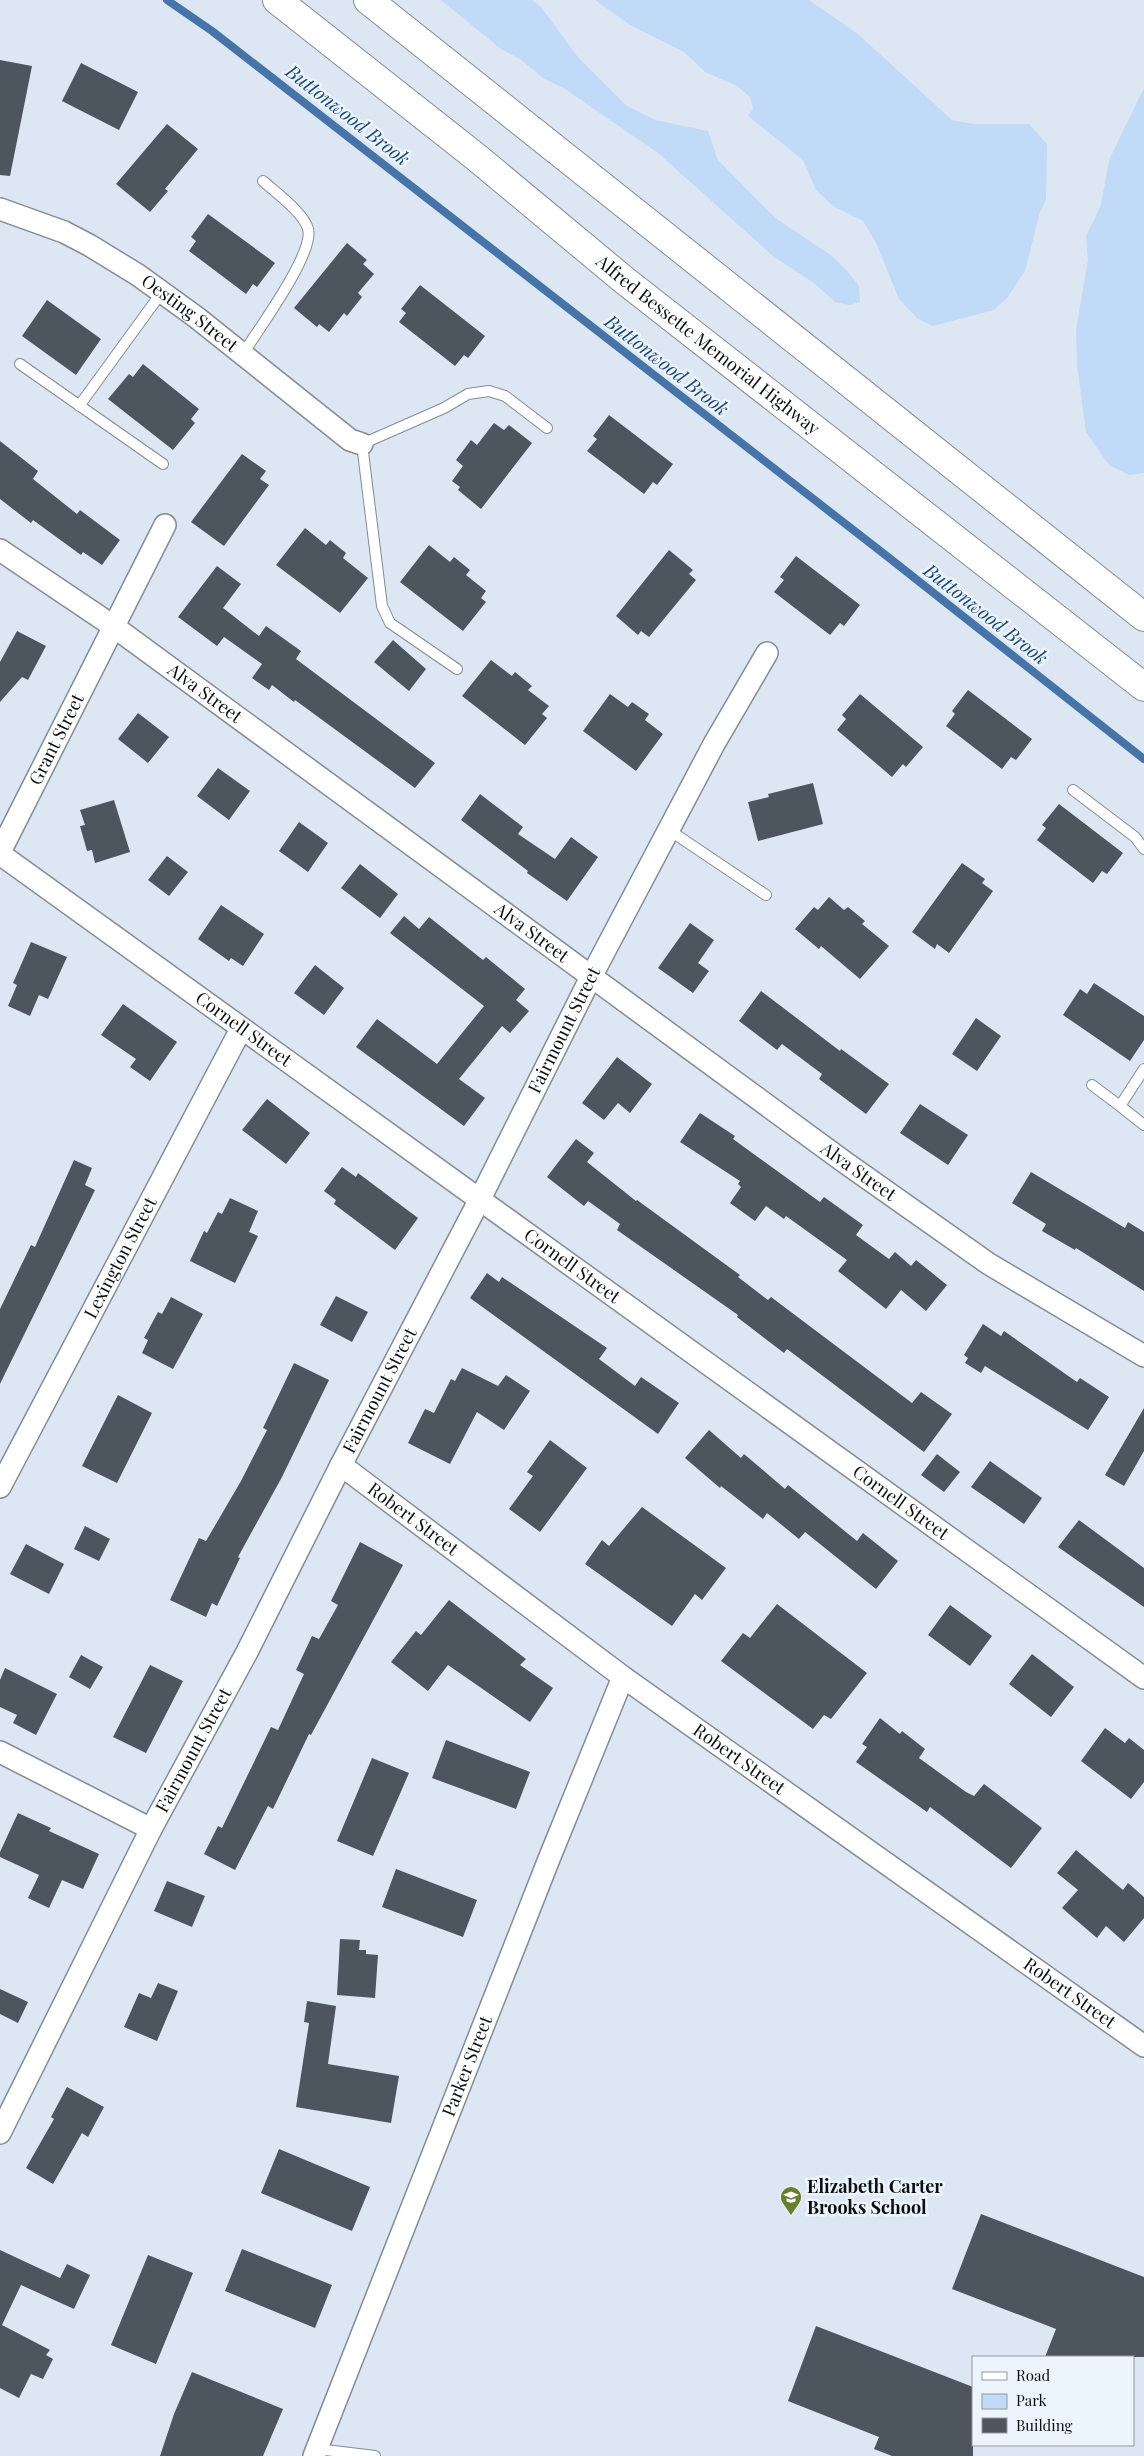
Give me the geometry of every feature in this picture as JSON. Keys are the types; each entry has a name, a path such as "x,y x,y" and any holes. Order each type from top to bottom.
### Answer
{"highway":[{"name":"Alfred Bessette Memorial Highway","path":"277,0 476,158 624,280 1144,687"},
{"path":"368,0 1144,617"}],"street":[{"name":"Oesting Street","path":"0,209 30,218 81,240 162,292 350,440 362,444"},
{"name":"Grant Street","path":"0,853 165,525"},
{"name":"Alva Street","path":"0,550 113,626 843,1161 989,1264 1144,1356"},
{"name":"Fairmount Street","path":"0,2133 151,1829 246,1652 341,1464 480,1199 591,977 714,744 767,653"},
{"name":"Cornell Street","path":"0,853 1144,1678"},
{"name":"Lexington Street","path":"0,1487 242,1028"},
{"name":"Robert Street","path":"341,1464 623,1677 1144,2046"},
{"name":"Parker Street","path":"315,2452 548,1859 623,1677"},
{"path":"0,1752 151,1829"}],"lane":[{"path":"243,354 302,260 309,242 308,228 301,216 263,181"},
{"path":"79,406 162,292"},
{"path":"20,364 162,464"},
{"path":"457,669 390,623 382,606 362,444 444,408 468,394 489,391 505,396 548,428"},
{"path":"1073,790 1134,837 1144,849"},
{"path":"669,830 766,895"},
{"path":"1120,1106 1144,1069"},
{"path":"1092,1085 1144,1125"},
{"path":"315,2452 376,2456"}],"green space":[{"path":"441,0 532,0 541,7 577,56 627,106 655,120 708,131 718,160 774,217 832,256 849,273 859,286 860,302 849,305 835,302 814,283 774,257 658,153 565,89 543,78 520,59 501,49"},
{"path":"595,0 809,0 858,34 952,120 973,124 1029,124 1047,144 1046,200 1040,212 1025,271 1007,298 994,310 933,326 918,319 899,299 877,245 863,221 833,206 816,190 803,160 748,116 753,109 750,97 737,86 705,72 684,52 630,25"},
{"path":"1144,88 1144,473 1129,475 1109,465 1086,432 1077,365 1076,330 1088,260 1086,236 1101,205 1109,160"}],"building":[{"path":"0,60 32,66 10,176 0,175"},
{"path":"81,63 138,92 119,130 62,101"},
{"path":"167,124 198,149 165,189 168,191 150,212 116,184"},
{"path":"208,214 275,263 257,287 253,284 246,294 189,251 196,241 191,237"},
{"path":"347,243 367,260 363,264 374,274 358,293 362,297 347,316 344,313 329,332 319,324 317,327 294,308"},
{"path":"420,285 485,336 468,358 464,355 455,366 399,322 406,313 401,309"},
{"path":"47,300 101,339 76,375 22,336"},
{"path":"143,364 199,409 191,419 195,423 173,450 108,399 129,374 133,377"},
{"path":"609,415 673,464 657,485 653,482 644,494 587,451 597,439 593,436"},
{"path":"494,423 504,430 509,425 532,443 481,509 458,490 460,487 452,481 463,466 456,460 471,440 477,445"},
{"path":"0,441 38,471 33,479 77,514 80,510 120,540 102,565 83,552 81,555 33,520 31,523 0,499"},
{"path":"242,454 266,471 260,479 269,485 224,546 191,522"},
{"path":"305,528 326,545 330,540 346,553 343,558 368,578 340,613 276,565"},
{"path":"429,545 450,562 454,557 470,570 466,575 486,591 481,598 486,602 463,631 400,582"},
{"path":"669,550 693,570 689,574 696,580 649,637 641,631 638,635 616,616"},
{"path":"796,556 860,605 844,626 840,623 830,635 774,592 784,580 780,577"},
{"path":"217,566 241,584 223,608 259,636 266,626 301,651 296,659 435,763 415,788 295,700 294,702 272,685 269,690 252,678 262,664 224,637 217,646 178,617"},
{"path":"17,631 46,646 28,680 22,677 0,702 0,662"},
{"path":"393,640 426,669 409,691 374,662"},
{"path":"491,660 512,676 515,672 532,686 528,690 549,706 542,714 547,718 525,745 462,696"},
{"path":"968,690 1032,739 1016,760 1011,757 1002,769 946,726 955,714 952,711"},
{"path":"610,694 628,707 632,702 649,714 645,720 663,734 636,771 583,731"},
{"path":"860,694 923,747 906,767 903,764 892,777 837,730 846,719 842,715"},
{"path":"138,713 169,737 148,763 118,739"},
{"path":"218,768 250,791 229,820 197,796"},
{"path":"813,783 823,824 758,841 748,802 769,797 768,794"},
{"path":"480,794 523,827 518,834 555,859 571,837 598,857 567,901 527,873 528,871 461,820"},
{"path":"114,800 130,852 95,863 92,850 87,851 80,826 85,825 80,810"},
{"path":"1059,804 1123,853 1107,874 1102,871 1093,883 1037,840 1046,828 1042,825"},
{"path":"299,822 328,843 308,872 279,851"},
{"path":"167,856 188,872 169,896 148,880"},
{"path":"962,863 985,879 982,883 993,891 949,953 937,944 935,949 912,932"},
{"path":"360,864 398,894 380,918 341,888"},
{"path":"829,897 844,910 848,907 865,921 862,924 889,946 860,979 821,946 819,949 795,929 814,907 818,910"},
{"path":"221,905 264,934 243,966 231,958 229,961 198,939"},
{"path":"404,916 419,929 429,917 483,960 486,957 525,989 516,1000 529,1011 510,1033 502,1026 459,1079 485,1098 464,1126 356,1047 377,1019 437,1064 484,1006 390,933"},
{"path":"690,923 714,940 698,963 709,971 693,993 658,968"},
{"path":"31,942 67,957 48,999 39,995 30,1016 8,1006 17,985 13,983"},
{"path":"315,965 344,988 324,1015 294,993"},
{"path":"1094,983 1144,1016 1144,1040 1130,1061 1063,1015 1080,989 1087,994"},
{"path":"761,991 840,1051 841,1049 889,1084 866,1114 819,1079 822,1074 782,1044 777,1050 739,1021"},
{"path":"123,1004 177,1042 150,1081 130,1067 136,1059 101,1035"},
{"path":"976,1018 1001,1036 977,1071 952,1054"},
{"path":"617,1057 652,1084 630,1113 618,1103 604,1120 582,1103"},
{"path":"267,1099 310,1133 286,1164 242,1130"},
{"path":"920,1104 968,1135 948,1165 900,1133"},
{"path":"700,1113 735,1136 733,1139 820,1202 824,1197 863,1225 856,1235 889,1259 895,1252 911,1266 916,1260 947,1285 926,1311 901,1290 886,1309 838,1271 847,1260 786,1216 784,1219 766,1206 755,1221 730,1203 741,1187 738,1184 740,1181 680,1142"},
{"path":"576,1139 594,1153 587,1162 636,1201 740,1275 738,1277 768,1300 771,1297 912,1403 921,1392 952,1414 924,1452 787,1349 784,1353 737,1317 738,1315 617,1230 620,1224 588,1201 584,1206 547,1177"},
{"path":"74,1160 92,1168 85,1185 95,1190 0,1384 0,1309 31,1245 35,1247"},
{"path":"342,1167 356,1177 358,1173 418,1218 395,1250 334,1204 336,1200 324,1191"},
{"path":"1031,1172 1125,1228 1128,1222 1144,1232 1144,1291 1076,1248 1075,1250 1042,1231 1046,1224 1012,1203"},
{"path":"230,1198 258,1211 249,1232 258,1236 235,1283 190,1261 204,1231 207,1233 218,1212 222,1214"},
{"path":"487,1273 499,1282 502,1277 607,1348 599,1359 635,1386 641,1377 679,1403 658,1434 470,1298"},
{"path":"336,1296 368,1312 352,1342 320,1325"},
{"path":"171,1297 203,1314 173,1369 142,1353 148,1340 144,1338 158,1312 162,1314"},
{"path":"983,1324 1001,1336 1004,1331 1077,1382 1080,1378 1109,1397 1088,1430 985,1366 981,1373 965,1363 968,1358 964,1355"},
{"path":"294,1363 329,1380 282,1477 238,1557 240,1558 217,1606 212,1603 206,1617 170,1600 199,1538 206,1541 241,1481 267,1430 263,1428"},
{"path":"462,1368 498,1386 506,1375 530,1391 504,1430 477,1412 450,1464 408,1443 425,1409 434,1413 451,1379 455,1381"},
{"path":"118,1395 152,1413 117,1483 82,1466"},
{"path":"1144,1408 1144,1451 1124,1486 1105,1475"},
{"path":"709,1430 741,1458 744,1454 785,1489 788,1485 857,1541 863,1533 898,1561 876,1589 805,1532 799,1539 767,1513 763,1519 721,1486 720,1488 685,1458"},
{"path":"550,1440 587,1468 540,1532 509,1509 533,1476 527,1472"},
{"path":"937,1454 960,1472 944,1492 921,1475"},
{"path":"990,1461 1042,1498 1024,1524 971,1487"},
{"path":"642,1507 726,1568 702,1600 695,1594 672,1626 585,1564 602,1540 609,1546"},
{"path":"1079,1520 1144,1568 1144,1607 1058,1547"},
{"path":"85,1526 110,1539 99,1561 74,1549"},
{"path":"360,1542 403,1565 311,1735 309,1734 273,1809 268,1806 235,1870 204,1854 218,1826 222,1828 271,1727 278,1730 304,1674 296,1670 312,1636 319,1639 338,1605 331,1601"},
{"path":"26,1544 64,1564 49,1594 10,1574"},
{"path":"449,1600 526,1659 520,1665 553,1688 530,1722 448,1665 428,1691 391,1662 416,1631 421,1635"},
{"path":"777,1604 867,1673 831,1719 824,1715 813,1729 721,1661 743,1633 750,1638"},
{"path":"950,1605 992,1636 970,1666 928,1635"},
{"path":"1032,1654 1074,1687 1051,1717 1009,1684"},
{"path":"81,1655 103,1667 90,1689 69,1677"},
{"path":"150,1665 183,1681 146,1753 113,1737"},
{"path":"5,1668 57,1694 36,1735 13,1723 17,1715 0,1707 0,1680"},
{"path":"880,1718 900,1734 902,1731 925,1749 919,1758 966,1792 974,1796 984,1784 1042,1828 1011,1868 930,1807 927,1812 856,1762 867,1747 862,1744"},
{"path":"1105,1728 1125,1743 1129,1738 1144,1750 1144,1782 1131,1799 1081,1761"},
{"path":"446,1740 530,1772 516,1809 432,1778"},
{"path":"372,1758 409,1773 373,1856 337,1841"},
{"path":"18,1813 51,1828 49,1831 99,1854 83,1889 62,1880 49,1908 28,1898 39,1875 0,1857 0,1852"},
{"path":"1076,1850 1123,1890 1128,1883 1144,1897 1144,1918 1124,1942 1106,1926 1097,1938 1062,1908 1078,1890 1057,1873"},
{"path":"396,1869 477,1900 463,1937 382,1907"},
{"path":"167,1881 205,1896 192,1927 154,1911"},
{"path":"340,1939 360,1940 359,1950 366,1950 366,1954 378,1955 375,1998 337,1995"},
{"path":"158,1983 178,1991 157,2041 124,2027 139,1993 151,1998"},
{"path":"0,1989 28,2002 18,2023 0,2014"},
{"path":"307,2001 336,2006 328,2064 399,2076 391,2123 296,2107 309,2023 304,2022"},
{"path":"67,2087 104,2107 88,2137 82,2133 53,2184 26,2168 54,2119 51,2117"},
{"path":"279,2149 370,2187 352,2231 261,2193"},
{"path":"981,2214 1144,2277 1144,2357 1045,2356 1056,2329 952,2289"},
{"path":"242,2249 332,2285 315,2328 225,2291"},
{"path":"0,2250 60,2278 67,2264 90,2275 74,2309 21,2285 2,2325 50,2350 46,2355 53,2359 43,2379 31,2374 19,2398 0,2388"},
{"path":"148,2255 193,2273 156,2364 111,2345"},
{"path":"816,2326 972,2387 973,2456 892,2456 874,2449 879,2437 788,2401"},
{"path":"192,2372 283,2409 263,2456 160,2456 174,2414"}],"waterway":[{"name":"Buttonwood Brook","path":"167,0 212,31 888,557 1144,759"}],"place":[{"name":"Elizabeth Carter Brooks School","path":"791,2216"}]}
